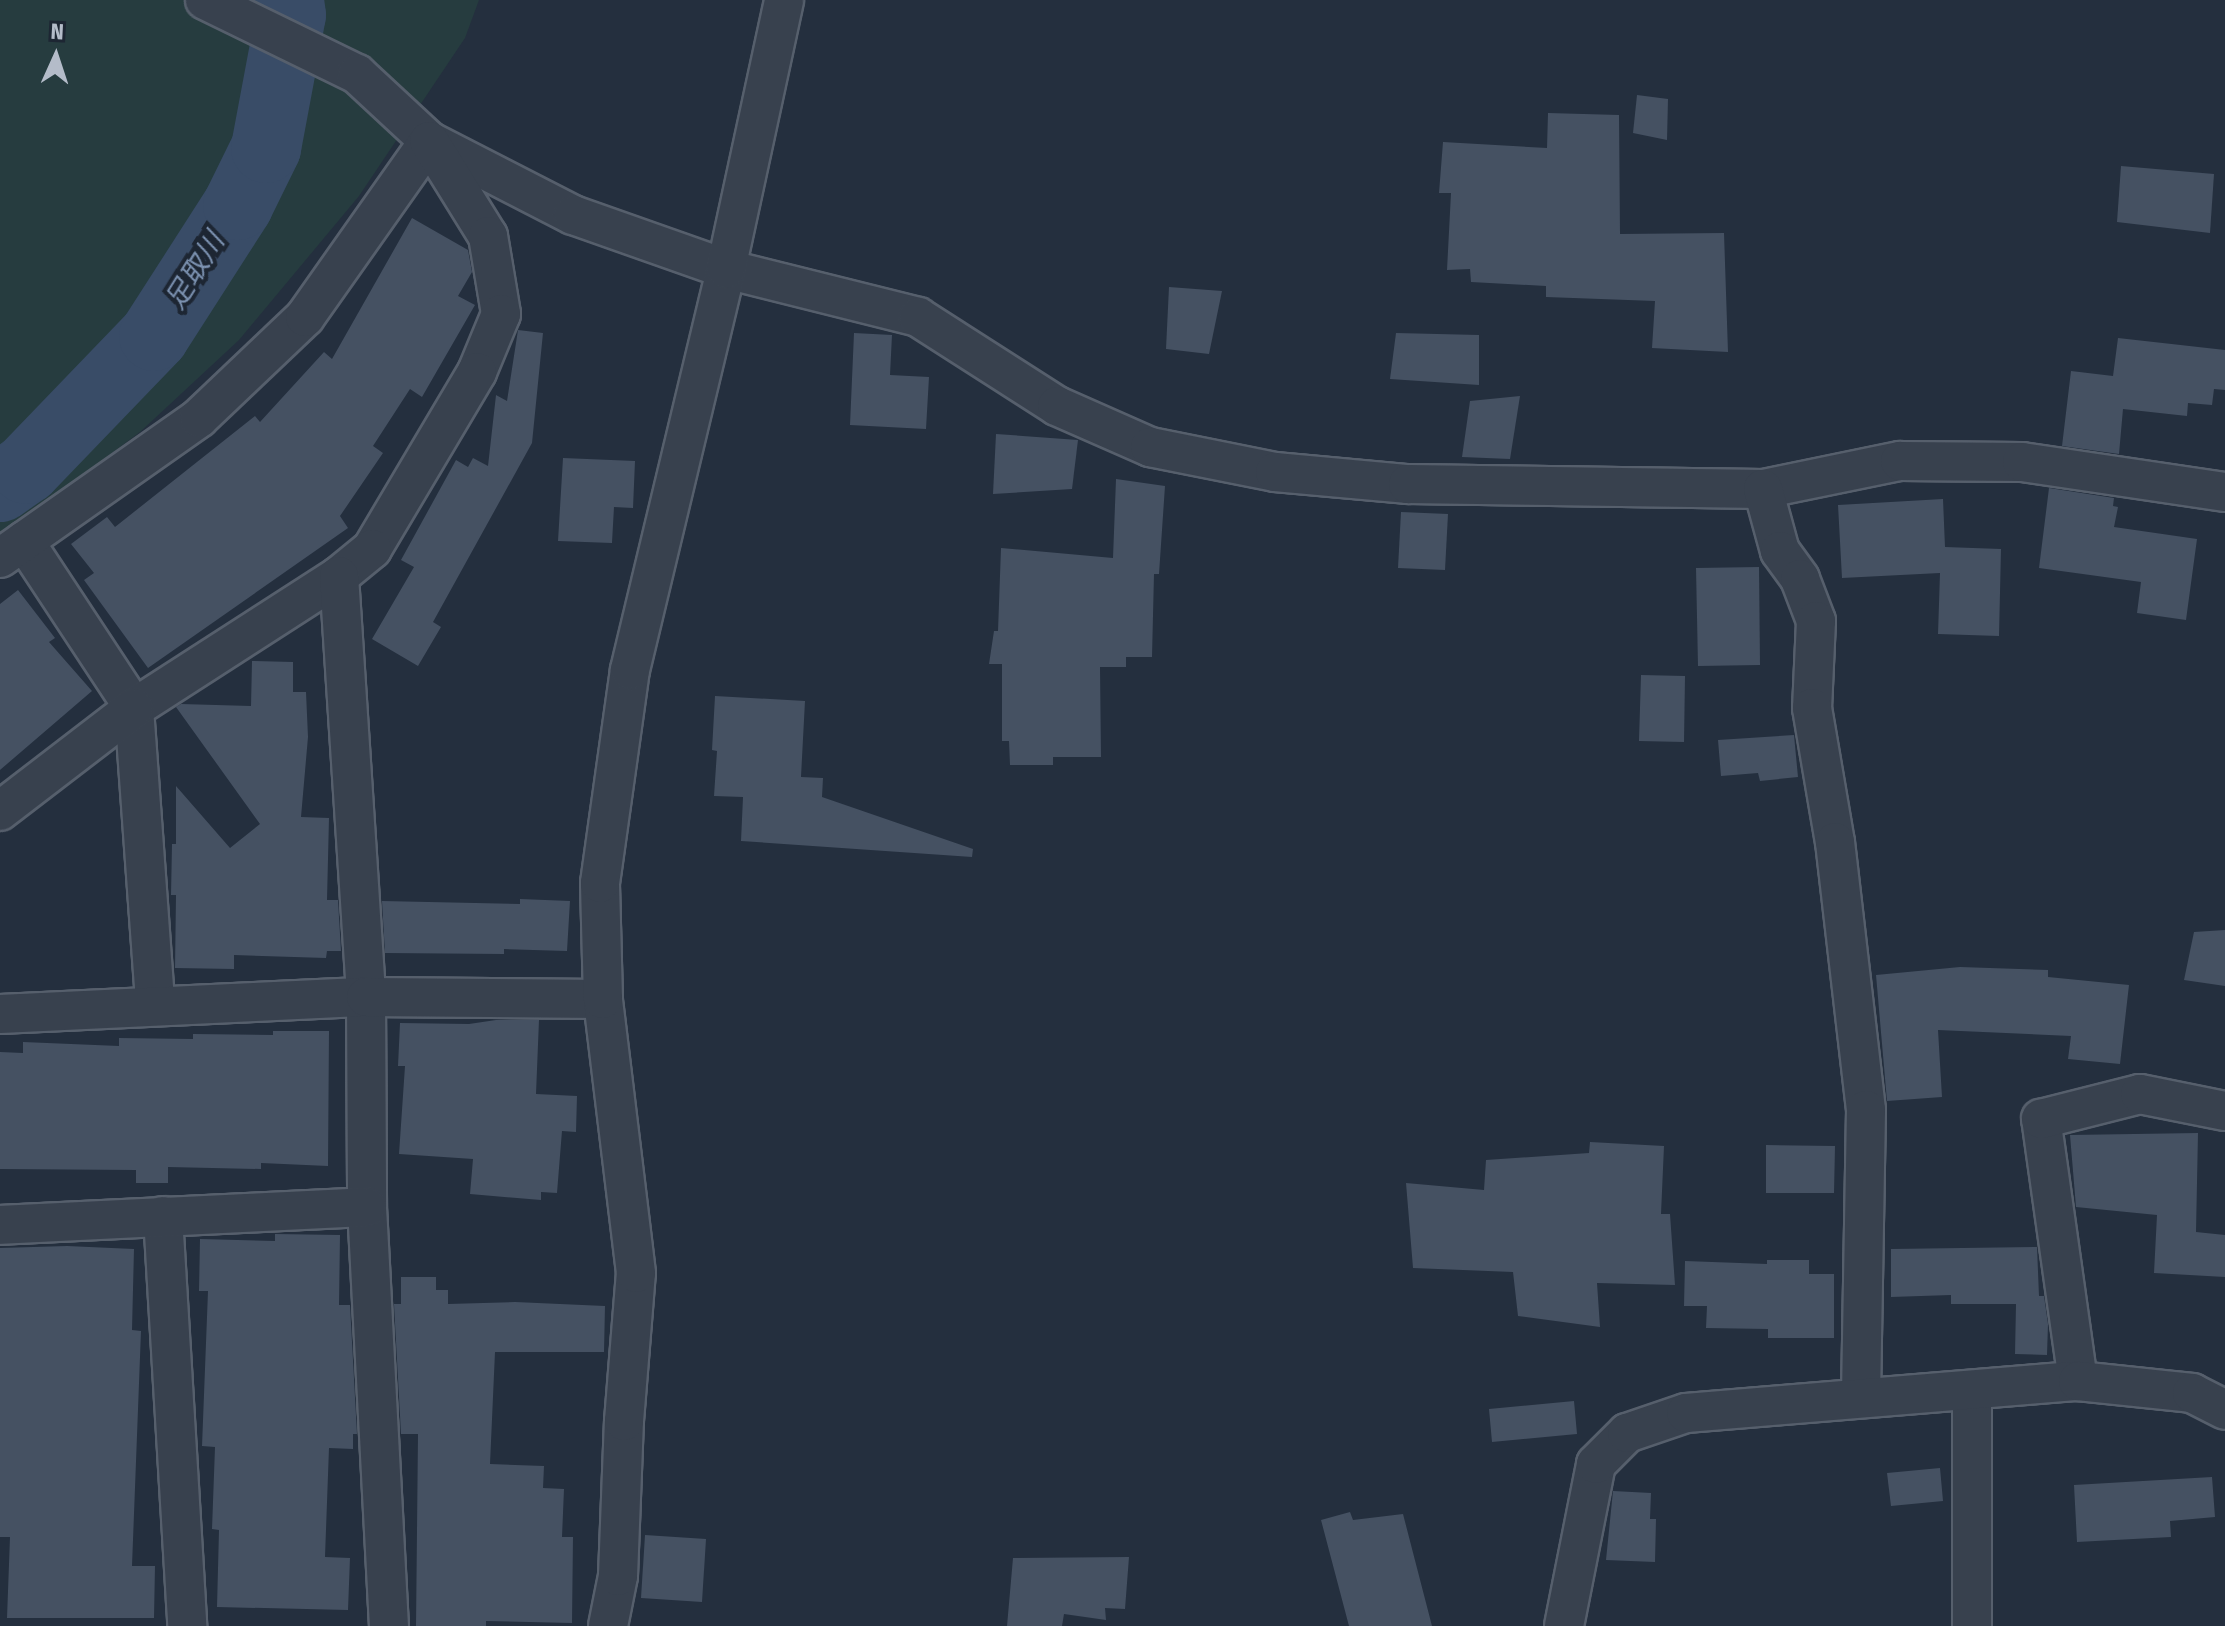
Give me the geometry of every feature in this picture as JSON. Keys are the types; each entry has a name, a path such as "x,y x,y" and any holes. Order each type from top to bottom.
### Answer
{"street":[{"path":"608,1626 618,1576 624,1421 636,1273 603,999 600,883 630,670 726,269 784,0"},
{"path":"0,811 134,708 339,576 372,549 477,372 501,314 488,236 429,141 357,74 221,6"},
{"path":"429,141 573,215 726,269 918,317 1057,406 1150,447 1275,472 1408,484 1763,489 1915,461 2022,462 2225,492"},
{"path":"155,1004 134,708 12,549 199,418 305,317 429,141"},
{"path":"1763,489 1780,551 1800,579 1816,621 1812,708 1835,842 1866,1110 1861,1396"},
{"path":"339,576 366,997 367,1207 389,1626"},
{"path":"0,1014 155,1004 366,997 603,999"},
{"path":"2078,1381 2041,1119 2140,1094 2225,1111"},
{"path":"0,1225 367,1207"},
{"path":"163,1216 187,1626"},
{"path":"1564,1626 1596,1464 1627,1433 1686,1413 1861,1396 1972,1392 2078,1381 2192,1393 2225,1410"},
{"path":"1972,1392 1972,1626"}],"green space":[{"path":"0,0 479,0 465,38 359,196 239,340 140,432 0,537"}],"building":[{"path":"1637,95 1668,99 1667,140 1633,133"},
{"path":"1548,113 1619,115 1620,234 1724,233 1728,352 1652,348 1655,301 1546,297 1546,286 1471,282 1470,269 1447,270 1451,193 1439,193 1443,142 1547,148"},
{"path":"2121,166 2214,174 2210,233 2117,222"},
{"path":"412,218 468,250 472,272 458,296 475,305 422,397 410,389 373,446 383,453 340,516 348,528 148,668 84,580 94,573 71,544 107,517 115,527 255,416 260,422 324,352 332,359"},
{"path":"1169,287 1222,291 1209,354 1166,349"},
{"path":"518,330 543,333 532,443 433,622 441,627 418,666 372,639 414,567 401,560 456,460 468,467 473,458 488,466 496,395 507,401"},
{"path":"854,333 892,335 890,375 929,377 926,429 850,425"},
{"path":"1396,333 1479,335 1479,385 1390,379"},
{"path":"2118,338 2225,350 2225,390 2214,389 2212,405 2188,403 2187,416 2123,409 2119,454 2062,446 2071,371 2113,376"},
{"path":"1520,396 1510,459 1462,457 1470,401"},
{"path":"996,434 1078,440 1072,489 993,494"},
{"path":"563,458 635,461 633,508 614,507 612,543 558,541"},
{"path":"1116,479 1165,486 1159,574 1154,574 1152,657 1126,657 1126,667 1100,667 1101,757 1053,757 1053,765 1010,765 1009,741 1002,741 1002,664 989,664 994,631 998,631 1001,548 1113,558"},
{"path":"2049,488 2114,498 2113,506 2118,507 2114,527 2197,539 2186,620 2137,613 2141,582 2039,568"},
{"path":"1943,499 1945,547 2001,549 1999,636 1938,634 1940,573 1842,578 1838,505"},
{"path":"1401,512 1448,514 1445,570 1398,568"},
{"path":"1759,567 1760,665 1698,666 1696,568"},
{"path":"18,590 55,638 49,642 92,691 0,770 0,604"},
{"path":"252,661 293,662 293,692 306,692 308,737 301,817 329,818 327,900 338,900 341,951 327,951 326,958 234,955 234,969 175,968 176,895 171,895 172,844 176,844 176,786 230,848 260,824 176,707 181,704 251,706"},
{"path":"1641,675 1685,676 1684,742 1639,741"},
{"path":"715,696 805,701 801,777 823,778 822,797 973,849 972,857 741,841 743,797 714,796 717,751 712,750"},
{"path":"1794,735 1798,777 1760,781 1758,773 1721,776 1718,740"},
{"path":"520,899 570,901 567,951 504,949 504,954 385,953 382,901 520,904"},
{"path":"2225,930 2225,986 2184,980 2194,932"},
{"path":"1960,967 2048,970 2048,977 2129,985 2120,1064 2068,1059 2071,1036 1938,1030 1942,1097 1887,1101 1876,975"},
{"path":"496,1020 539,1020 536,1094 577,1096 576,1132 562,1131 557,1193 541,1192 541,1200 470,1194 473,1159 399,1154 405,1066 398,1066 400,1023 469,1024"},
{"path":"273,1031 329,1031 328,1166 261,1163 261,1169 168,1167 168,1183 136,1183 136,1170 0,1169 0,1052 23,1053 23,1042 119,1046 119,1038 193,1039 193,1034 273,1035"},
{"path":"2198,1133 2196,1232 2225,1235 2225,1277 2154,1273 2157,1215 2076,1207 2070,1135"},
{"path":"1590,1142 1664,1146 1661,1214 1670,1214 1675,1285 1597,1283 1600,1327 1518,1316 1513,1272 1413,1268 1406,1183 1484,1190 1486,1160 1589,1153"},
{"path":"1766,1145 1835,1146 1834,1193 1766,1193"},
{"path":"275,1234 340,1235 339,1305 350,1305 357,1434 353,1434 353,1449 329,1448 325,1557 350,1558 348,1610 217,1607 219,1530 212,1529 215,1447 202,1446 208,1291 199,1291 200,1239 275,1241"},
{"path":"67,1246 134,1249 132,1330 141,1331 132,1566 155,1566 154,1618 7,1618 10,1537 0,1537 0,1248"},
{"path":"2037,1247 2039,1296 2044,1296 2048,1324 2047,1355 2015,1354 2016,1304 1951,1304 1951,1295 1891,1297 1891,1249"},
{"path":"1767,1260 1809,1260 1809,1274 1834,1274 1834,1338 1768,1338 1768,1329 1706,1328 1707,1306 1684,1306 1685,1261 1767,1264"},
{"path":"401,1277 436,1277 436,1290 448,1290 448,1304 515,1302 605,1306 604,1352 495,1352 490,1464 544,1466 543,1488 564,1489 562,1537 573,1537 572,1623 486,1621 486,1626 416,1626 418,1434 401,1434 394,1304 401,1304"},
{"path":"1574,1401 1577,1434 1492,1442 1489,1409"},
{"path":"1940,1468 1943,1501 1891,1506 1887,1473"},
{"path":"2212,1477 2215,1517 2170,1521 2171,1537 2077,1542 2074,1485"},
{"path":"1613,1491 1651,1493 1650,1519 1656,1519 1655,1562 1606,1560"},
{"path":"1350,1512 1353,1520 1403,1514 1432,1626 1349,1626 1321,1520"},
{"path":"645,1535 706,1539 702,1602 641,1598"},
{"path":"1129,1557 1125,1609 1105,1608 1106,1620 1064,1614 1062,1626 1007,1626 1013,1558"}],"waterway":[{"name":"足取川","path":"0,487 26,469 154,336 238,205 266,148 291,15 289,0"}]}
